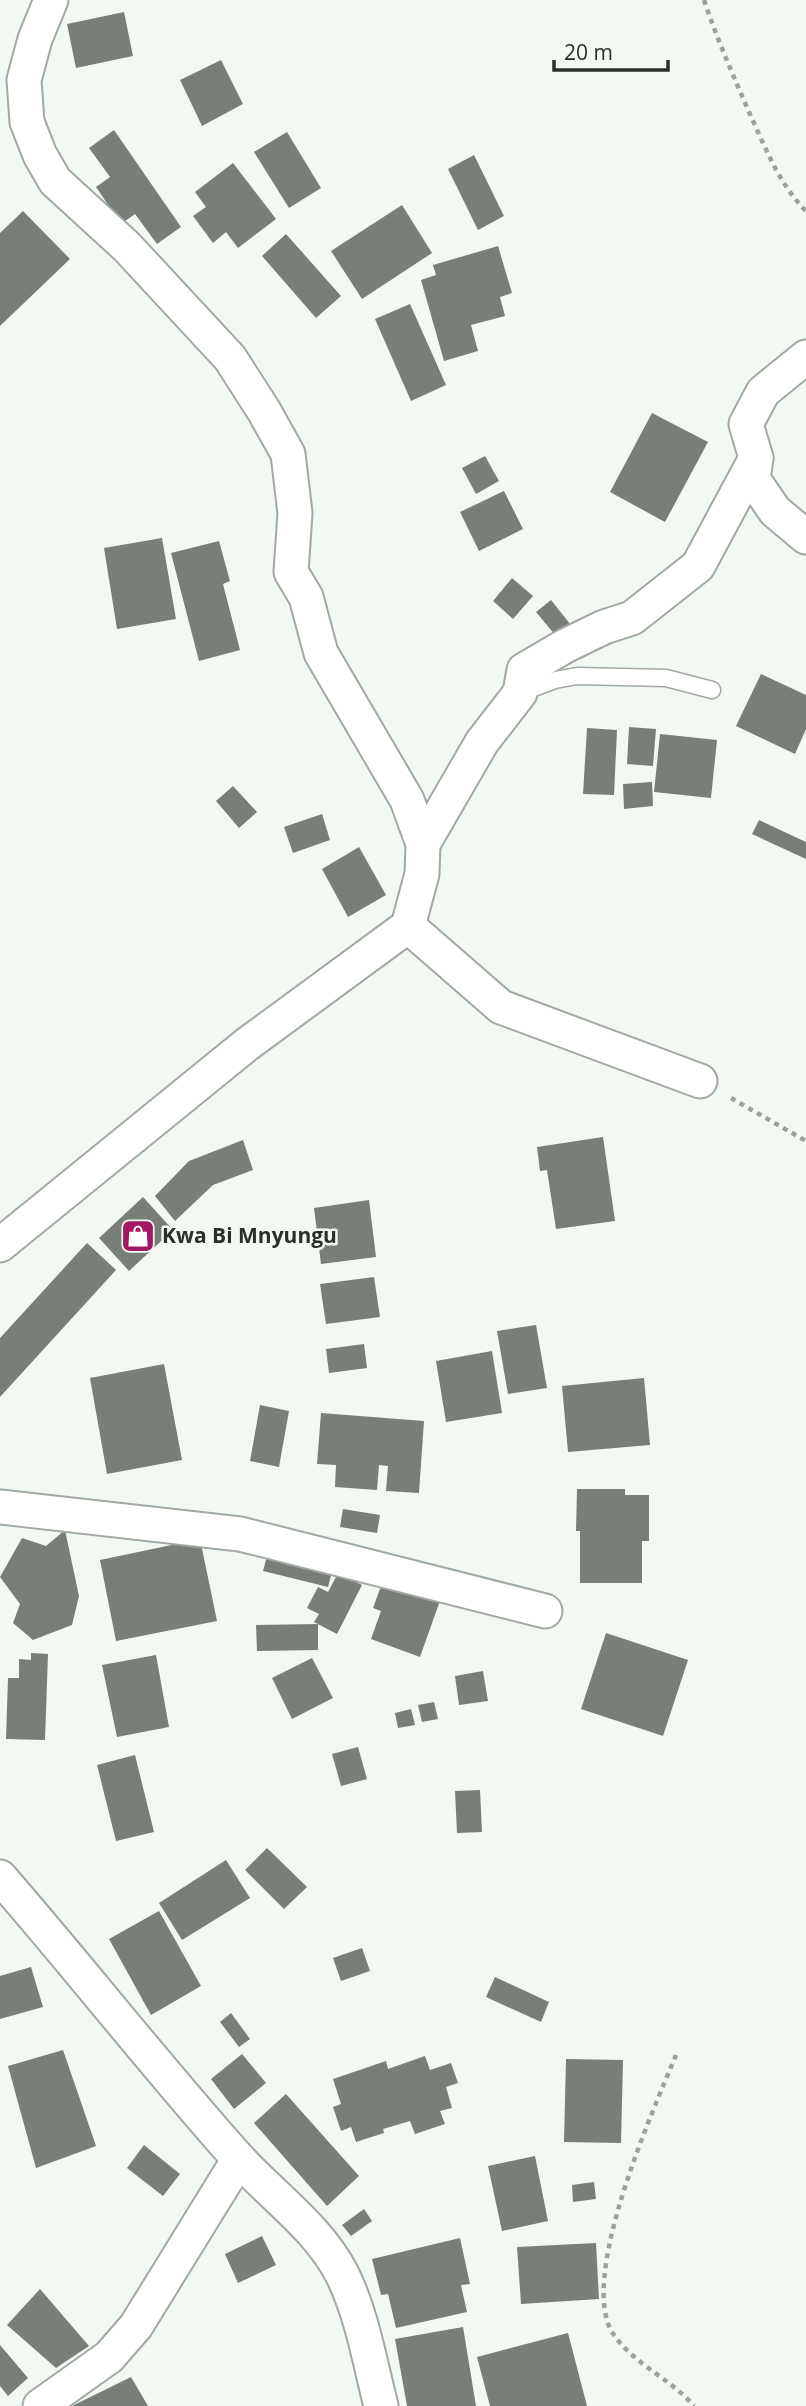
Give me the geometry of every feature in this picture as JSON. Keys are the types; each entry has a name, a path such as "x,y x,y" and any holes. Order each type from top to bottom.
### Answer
{"street":[{"path":"0,1245 246,1045 408,926 422,874 423,844 407,800 321,653 306,597 291,572 295,513 288,454 230,358 128,247 55,181 40,155 27,122 24,80 35,39 51,0"},
{"path":"806,356 763,391 746,424 756,458 753,479 775,511 806,537"},
{"path":"423,844 482,742 520,693 524,670 565,646 632,618 698,566 756,458"},
{"path":"408,926 501,1007 700,1081"},
{"path":"0,1507 240,1534 545,1611"},
{"path":"0,1877 239,2159 312,2233 341,2273 352,2297 381,2406"},
{"path":"40,2406 109,2357 136,2326 239,2159"}],"lane":[{"path":"520,693 555,680 577,676 666,678 712,690"}],"path":[{"path":"704,0 718,42 773,166 796,201 806,211"},
{"path":"700,1081 806,1141"},
{"path":"676,2055 640,2144 615,2219 604,2292 605,2312 614,2335 628,2351 694,2406"}],"building":[{"path":"124,12 133,56 76,68 67,24"},
{"path":"221,60 243,104 202,126 180,80"},
{"path":"114,130 181,227 157,244 135,214 121,224 96,187 110,177 89,148"},
{"path":"287,132 321,188 289,208 254,152"},
{"path":"474,155 504,216 478,230 448,169"},
{"path":"233,163 276,219 238,248 226,232 213,243 193,216 206,207 195,192"},
{"path":"402,205 432,253 362,299 331,251"},
{"path":"23,211 70,259 0,326 0,233"},
{"path":"286,234 341,296 316,318 262,256"},
{"path":"498,246 512,293 500,297 505,316 471,325 478,351 444,361 421,280 436,275 433,265"},
{"path":"410,304 446,385 411,401 375,319"},
{"path":"652,413 708,442 665,522 610,492"},
{"path":"485,456 499,481 476,494 462,468"},
{"path":"504,491 523,529 479,551 460,512"},
{"path":"162,538 176,619 117,629 104,548"},
{"path":"219,541 230,581 223,584 240,650 199,661 171,553"},
{"path":"512,578 533,596 513,619 493,601"},
{"path":"551,600 570,624 556,636 536,612"},
{"path":"761,674 806,695 806,729 795,754 736,726"},
{"path":"629,727 656,729 653,766 627,764"},
{"path":"587,728 617,730 614,795 583,794"},
{"path":"660,734 717,740 711,798 654,792"},
{"path":"652,782 653,806 624,809 623,784"},
{"path":"233,786 257,812 239,828 216,801"},
{"path":"322,814 330,840 293,853 284,827"},
{"path":"759,820 806,842 806,859 752,834"},
{"path":"359,847 386,895 348,917 322,869"},
{"path":"603,1137 615,1221 556,1229 547,1170 540,1171 537,1147"},
{"path":"243,1140 253,1170 213,1185 175,1221 155,1196 189,1161"},
{"path":"143,1197 173,1230 129,1271 99,1238"},
{"path":"369,1200 376,1257 321,1264 314,1208"},
{"path":"87,1243 116,1270 0,1397 0,1338"},
{"path":"374,1277 380,1317 326,1324 320,1284"},
{"path":"536,1325 547,1388 508,1394 497,1331"},
{"path":"364,1344 367,1368 329,1373 326,1349"},
{"path":"492,1351 502,1413 446,1422 436,1361"},
{"path":"164,1364 182,1460 107,1474 90,1378"},
{"path":"644,1378 650,1445 568,1452 562,1386"},
{"path":"260,1405 289,1411 279,1467 250,1461"},
{"path":"321,1413 424,1421 419,1493 386,1491 388,1466 379,1465 377,1490 335,1487 336,1465 317,1464"},
{"path":"577,1489 625,1489 625,1495 649,1495 649,1541 642,1541 642,1583 580,1583 580,1531 576,1531"},
{"path":"343,1509 380,1515 377,1533 340,1527"},
{"path":"65,1530 79,1596 72,1625 33,1640 13,1623 20,1604 0,1577 22,1538 46,1546"},
{"path":"200,1539 217,1621 116,1641 100,1560"},
{"path":"270,1545 335,1561 328,1587 263,1571"},
{"path":"338,1573 362,1585 337,1634 314,1622 319,1614 307,1608 318,1587 328,1592"},
{"path":"385,1575 442,1595 420,1657 371,1639 381,1611 373,1608"},
{"path":"318,1624 318,1650 257,1651 256,1625"},
{"path":"606,1633 688,1660 663,1736 581,1709"},
{"path":"31,1653 48,1654 45,1740 6,1739 8,1678 19,1678 19,1659 31,1660"},
{"path":"156,1655 169,1727 117,1737 102,1665"},
{"path":"312,1658 333,1698 292,1719 272,1678"},
{"path":"483,1671 488,1701 459,1705 455,1676"},
{"path":"434,1702 438,1719 422,1722 418,1705"},
{"path":"411,1709 415,1725 398,1728 395,1713"},
{"path":"358,1747 367,1779 341,1786 332,1754"},
{"path":"135,1755 154,1832 116,1841 97,1765"},
{"path":"480,1790 482,1832 457,1833 455,1791"},
{"path":"267,1848 307,1887 284,1909 245,1870"},
{"path":"226,1860 250,1898 182,1940 159,1903"},
{"path":"159,1911 201,1986 151,2015 109,1939"},
{"path":"362,1948 370,1971 341,1981 333,1958"},
{"path":"31,1967 43,2007 0,2019 0,1976"},
{"path":"495,1977 549,2002 541,2022 486,1997"},
{"path":"231,2013 250,2039 239,2047 220,2022"},
{"path":"63,2050 96,2146 36,2168 8,2066"},
{"path":"242,2054 266,2083 234,2109 211,2079"},
{"path":"425,2056 430,2070 451,2063 458,2083 446,2087 452,2108 440,2111 445,2124 415,2134 410,2121 383,2129 384,2133 356,2142 351,2127 341,2131 333,2107 341,2104 333,2079 386,2061 388,2069"},
{"path":"566,2059 623,2060 621,2143 564,2142"},
{"path":"286,2094 359,2176 327,2206 254,2123"},
{"path":"144,2145 180,2174 163,2196 127,2168"},
{"path":"535,2156 548,2221 502,2231 488,2166"},
{"path":"594,2182 596,2199 573,2202 572,2185"},
{"path":"364,2209 372,2221 351,2236 342,2225"},
{"path":"262,2236 276,2265 238,2283 225,2254"},
{"path":"460,2238 470,2284 461,2285 467,2312 396,2328 388,2294 381,2295 372,2259"},
{"path":"596,2243 599,2299 521,2304 517,2247"},
{"path":"40,2289 89,2346 56,2368 7,2325"},
{"path":"463,2327 476,2406 407,2406 395,2339"},
{"path":"568,2333 587,2406 490,2406 477,2357"},
{"path":"0,2345 28,2378 8,2396 0,2386"},
{"path":"131,2377 148,2406 72,2406"}],"place":[{"name":"Kwa Bi Mnyungu","path":"138,1236"}]}
